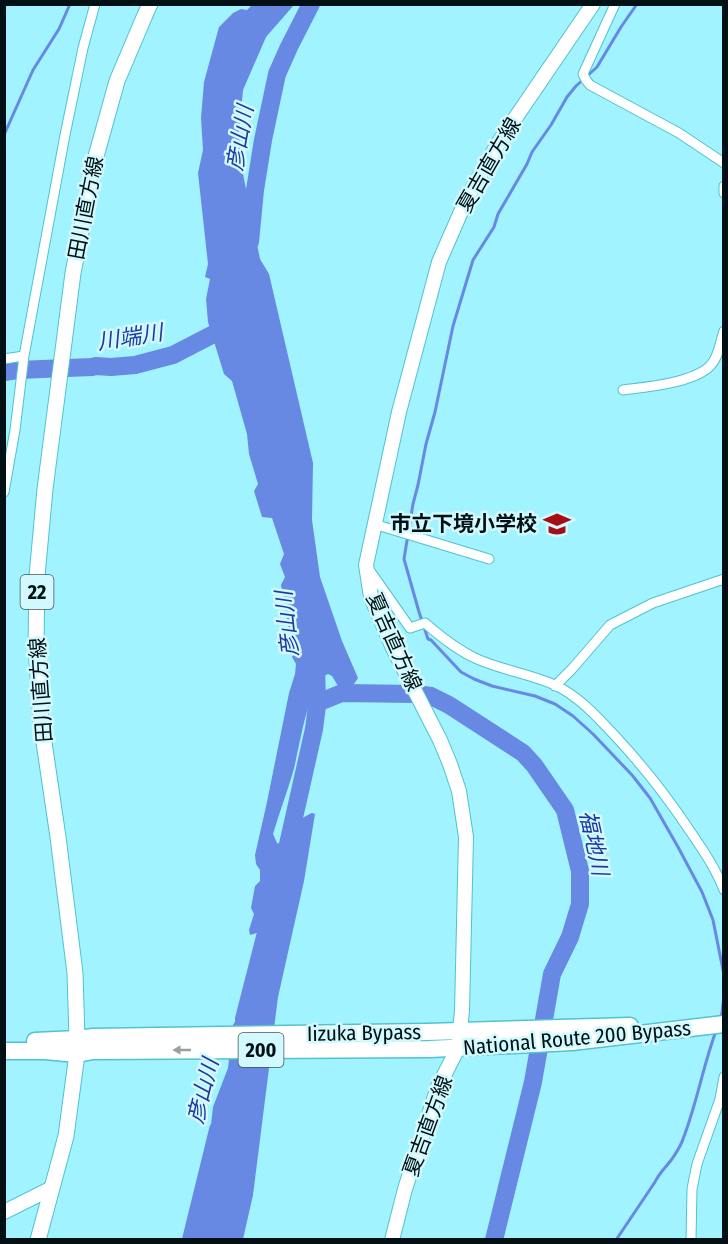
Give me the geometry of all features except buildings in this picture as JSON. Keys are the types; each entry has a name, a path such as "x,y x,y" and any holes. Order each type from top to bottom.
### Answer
{"highway":[{"name":"200","path":"695,1023 723,1014"},
{"name":"National Route 200 Bypass","path":"85,1045 430,1049 458,1048 491,1038 572,1035 695,1023 723,1024"},
{"name":"Iizuka Bypass","path":"4,1041 85,1045 460,1030 491,1038"},
{"name":"200","path":"4,1051 45,1051 85,1045"}],"main road":[{"name":"田川直方線","path":"38,1239 66,1136 85,1045 41,722 36,646 37,576 45,489 73,273 95,160 117,81 150,4"},
{"name":"夏吉直方線","path":"392,1239 405,1189 438,1088 458,1048 466,837 459,791 440,740 370,597 366,565 399,412 439,262 466,198 499,142 593,4"},
{"path":"4,1212 52,1188"}],"street":[{"path":"4,492 15,430 24,356 65,135 83,48 95,4"},
{"path":"615,4 584,74 586,81 679,133 723,163"},
{"path":"723,186 723,193"},
{"path":"623,390 690,378 710,366 717,356 723,331"},
{"path":"4,359 24,356"},
{"path":"374,524 489,559"},
{"path":"366,565 410,628 425,623 449,644 476,659 555,686 591,710 668,797 718,876 723,890"},
{"path":"555,686 609,625 653,603 723,579"},
{"path":"691,1239 692,1189 697,1164 720,1099 723,1077"}],"water":[{"path":"251,5 294,5 266,37 243,90 239,132 241,164 260,259 269,274 313,463 312,520 320,577 342,641 358,678 349,689 341,691 332,676 328,674 321,679 315,689 305,718 293,772 273,834 277,843 285,843 290,839 300,821 312,813 315,814 304,881 278,997 253,1195 243,1239 195,1240 200,1192 213,1163 210,1134 213,1107 228,1068 233,1025 246,998 254,991 266,924 263,922 257,933 250,935 249,930 254,914 251,908 255,886 260,881 260,870 256,864 255,855 295,674 296,664 292,657 298,646 297,640 289,630 281,585 285,577 280,564 284,554 272,518 262,517 254,491 258,484 249,454 247,434 232,381 224,374 208,322 206,299 210,279 205,277 208,264 198,173 203,150 201,118 204,82 219,27 233,13 241,9 247,10"}],"waterway":[{"path":"4,135 33,70 59,29 70,4"},
{"name":"彦山川","path":"250,242 263,140 277,74 311,4"},
{"path":"637,4 597,67 567,97 532,152 498,214 494,227 473,260 453,326 413,504 404,559 428,639 461,672 492,686 535,696 555,704 593,734 632,775 650,798 702,892 713,920 724,975"},
{"name":"川端川","path":"4,372 135,365 173,355 233,324"},
{"name":"彦山川","path":"284,862 314,729 317,706 316,662"},
{"name":"福地川","path":"317,703 342,693 431,696 449,705 523,753 565,810 580,871 580,904 570,937 552,974 533,1082 494,1240"},
{"name":"彦山川","path":"244,1019 267,929"},
{"path":"720,1019 724,995"},
{"path":"616,1240 681,1144 716,1031"},
{"name":"彦山川","path":"191,1240 218,1130"}],"place":[{"name":"市立下境小学校","path":"557,524"}]}
